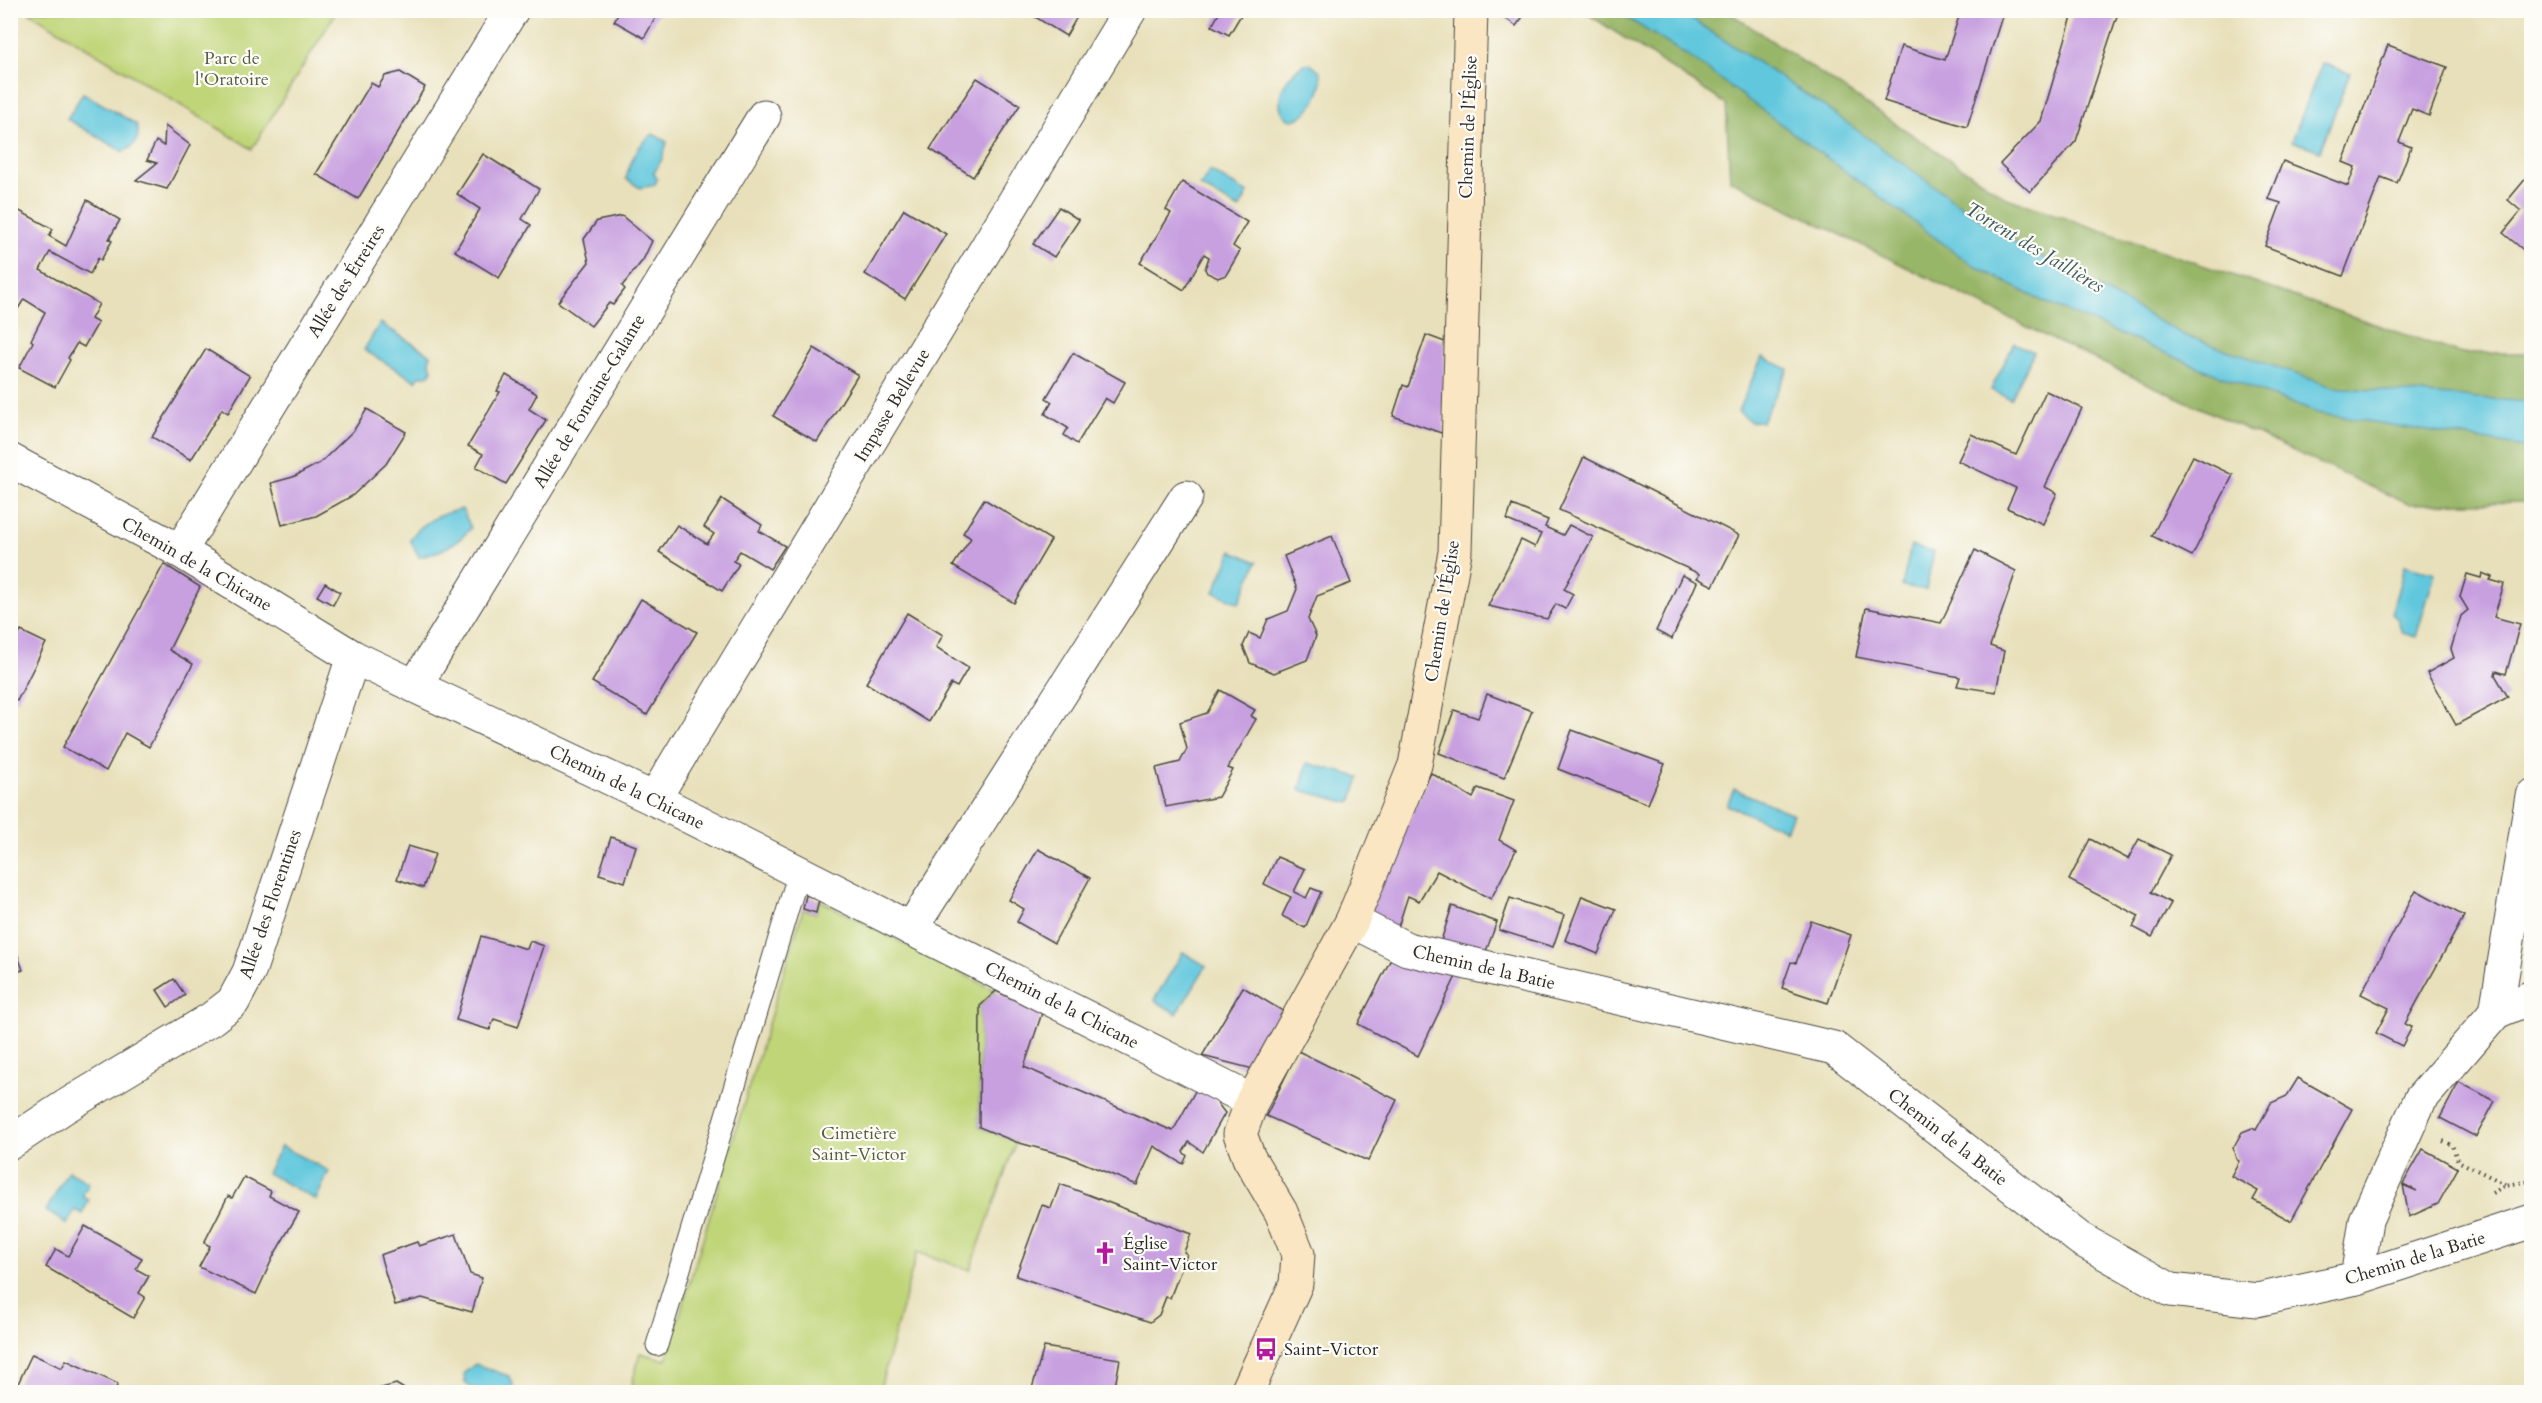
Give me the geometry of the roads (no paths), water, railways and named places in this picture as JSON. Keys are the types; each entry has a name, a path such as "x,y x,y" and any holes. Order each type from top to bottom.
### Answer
{"street":[{"name":"Allée des Étreires","path":"180,551 512,10"},
{"name":"Impasse Bellevue","path":"654,799 1130,10"},
{"name":"Chemin de l'Église","path":"1247,1392 1296,1284 1298,1254 1281,1212 1249,1158 1240,1134 1252,1101 1352,921 1415,765 1455,552 1471,10"},
{"name":"Allée de Fontaine-Galante","path":"415,686 764,116"},
{"name":"Chemin de la Chicane","path":"10,460 180,551 353,657 654,799 1252,1101"},
{"path":"911,929 1186,497"},
{"name":"Allée des Florentines","path":"10,1143 66,1106 211,1019 233,1002 249,972 353,657"},
{"path":"2496,1012 2532,796"},
{"name":"Chemin de la Batie","path":"1352,921 1407,949 1834,1048 2080,1239 2170,1290 2257,1300 2357,1278 2532,1221"},
{"path":"2357,1278 2366,1220 2420,1100 2496,1012 2532,997"}],"lane":[{"path":"657,1345 799,872"}],"water":[{"path":"1616,11 1680,11 1825,107 2002,235 2184,335 2333,387 2531,402 2531,448 2317,413 2215,374 2042,301 1971,264 1694,60"},
{"path":"2322,63 2350,73 2320,151 2292,141"},
{"path":"1305,64 1310,64 1320,71 1319,93 1306,112 1294,120 1288,119 1280,104 1280,96 1292,74"},
{"path":"83,93 136,124 138,137 131,147 123,152 67,119"},
{"path":"653,134 667,142 662,159 654,173 657,179 655,185 640,188 626,179 635,154"},
{"path":"1210,171 1248,193 1239,209 1200,186"},
{"path":"380,323 431,355 429,360 432,370 428,376 419,376 416,381 364,350"},
{"path":"2014,343 2034,352 2011,399 1991,390"},
{"path":"1762,357 1788,369 1762,422 1751,422 1738,411"},
{"path":"462,509 471,528 448,547 419,557 410,540 420,528 433,519"},
{"path":"1911,546 1934,552 1926,590 1902,586"},
{"path":"1232,551 1257,562 1239,603 1214,592"},
{"path":"2405,565 2435,573 2416,637 2402,633 2397,618 2391,614"},
{"path":"1307,763 1359,777 1351,803 1300,790"},
{"path":"1734,789 1793,814 1786,830 1727,805"},
{"path":"1183,952 1206,966 1177,1014 1154,1000"},
{"path":"281,1146 329,1171 316,1200 267,1173"},
{"path":"68,1171 89,1183 82,1196 89,1200 82,1214 75,1210 67,1224 46,1211"},
{"path":"475,1364 509,1376 513,1384 512,1392 487,1392 470,1387 465,1383 464,1373"}],"place":[{"name":"Église Saint-Victor","path":"1105,1253"},
{"name":"Saint-Victor","path":"1266,1349"}],"park label":[{"name":"Parc de l'Oratoire","path":"232,68"},
{"name":"Cimetière Saint-Victor","path":"859,1143"}],"water label":[{"name":"Torrent des Jaillières","path":"2035,247"}]}
